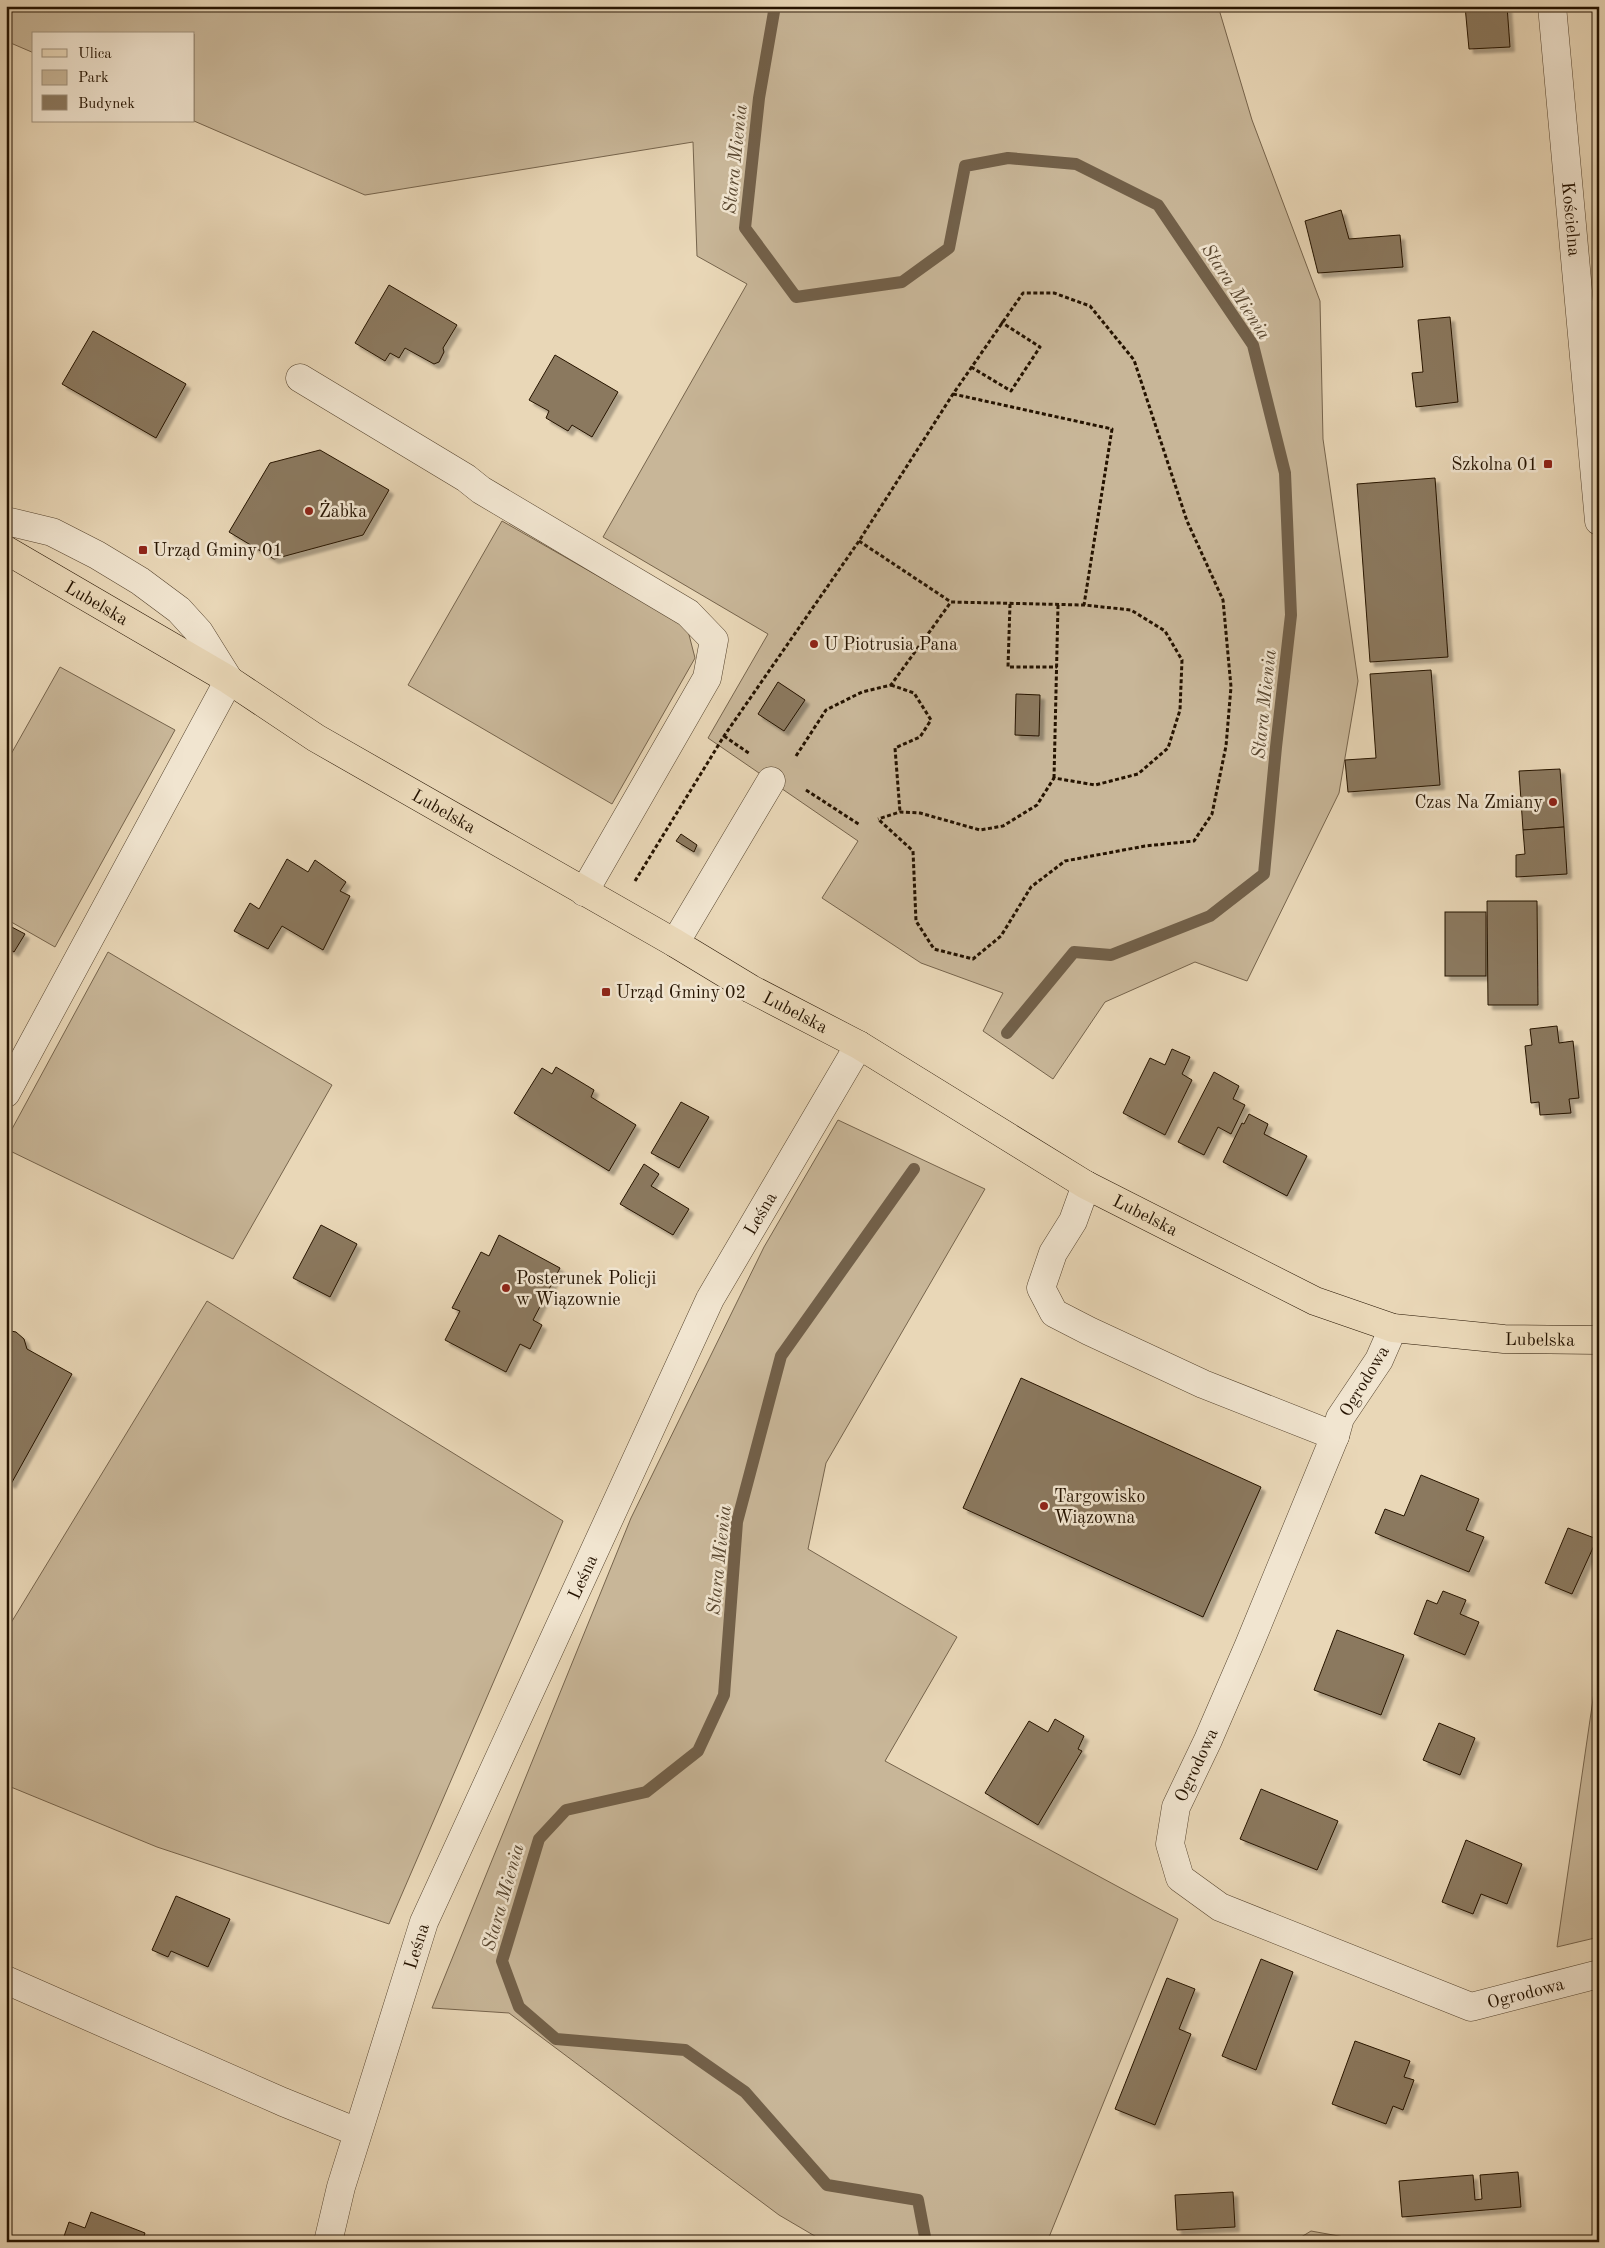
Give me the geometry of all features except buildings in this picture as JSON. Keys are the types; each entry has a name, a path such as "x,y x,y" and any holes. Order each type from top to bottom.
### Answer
{"main road":[{"name":"Lubelska","path":"6,550 229,680 316,738 675,943 751,989 859,1046 1086,1186 1315,1301 1394,1328 1504,1339 1599,1340"}],"street":[{"name":"Kościelna","path":"1552,6 1599,521"},
{"path":"300,378 466,478 489,495 688,613 714,640 707,678 584,892"},
{"path":"6,520 52,532 97,555 140,581 180,610 200,632 229,680 6,1093"},
{"path":"675,943 771,781"},
{"name":"Leśna","path":"328,2242 341,2186 357,2132 424,1922 710,1299 859,1046"},
{"path":"1086,1186 1072,1221 1053,1253 1041,1288 1054,1313 1203,1384 1335,1436"},
{"name":"Ogrodowa","path":"1394,1328 1379,1360 1340,1418 1335,1436 1249,1645 1208,1740 1176,1807 1170,1844 1180,1878 1220,1907 1471,2007 1599,1974"},
{"path":"6,1980 283,2102 357,2132"}],"path":[{"path":"616,910 724,736 860,541 953,394 1023,293 1054,293 1090,306 1134,360 1187,521 1223,600 1231,687 1226,746 1212,814 1194,841 1145,846 1066,860 1031,887 1001,936 973,959 934,949 916,921 913,851 878,819 900,812 920,813 980,830 1003,826 1037,805 1054,778 1058,605"},
{"path":"971,367 1011,391 1040,347 1002,322"},
{"path":"953,394 1112,429 1084,605"},
{"path":"860,541 950,602 1084,605 1131,610 1165,631 1182,660 1180,710 1168,748 1138,774 1095,785 1054,778"},
{"path":"891,685 950,602"},
{"path":"1010,604 1008,667 1057,667"},
{"path":"771,781 783,775 826,710 862,692 891,685 914,693 931,720 920,736 895,748 900,812"}],"green space":[{"path":"6,6 1218,6 1252,120 1320,301 1323,439 1358,681 1339,793 1247,981 1195,962 1105,1002 1053,1079 983,1031 1003,993 921,963 822,898 858,841 708,738 768,634 603,537 747,284 697,256 693,142 365,195 195,121 195,32 32,32 32,52 6,41"},
{"path":"502,521 687,627 695,658 612,804 408,685"},
{"path":"60,667 175,730 55,947 6,919 6,763"},
{"path":"108,952 332,1085 233,1259 6,1149 6,1140"},
{"path":"838,1120 985,1189 826,1463 808,1549 957,1637 885,1761 1178,1919 1047,2242 825,2242 779,2215 509,2013 432,2008 631,1518 764,1247"},
{"path":"207,1301 563,1521 389,1924 157,1847 6,1785 6,1631"},
{"path":"1599,1658 1599,1937 1557,1947"},
{"path":"1311,2231 1372,2242 1293,2242"}],"waterway":[{"name":"Stara Mienia","path":"775,6 759,98 745,228 796,297 902,282 949,248 965,166 1008,158 1076,164 1158,205 1253,345 1285,473 1291,615 1264,874 1210,916 1111,955 1074,952 1007,1033"},
{"name":"Stara Mienia","path":"914,1169 781,1356 737,1522 724,1695 698,1751 646,1792 566,1810 539,1839 502,1961 519,2007 556,2039 685,2050 745,2092 827,2185 918,2200 926,2242"}],"place":[{"name":"Szkolna 01","path":"1548,464"},
{"name":"Żabka","path":"309,511"},
{"name":"Urząd Gminy 01","path":"143,550"},
{"name":"U Piotrusia Pana","path":"814,644"},
{"name":"Czas Na Zmiany","path":"1553,802"},
{"name":"Urząd Gminy 02","path":"606,992"},
{"name":"Posterunek Policji w Wiązownie","path":"506,1288"},
{"name":"Targowisko Wiązowna","path":"1044,1506"}]}
